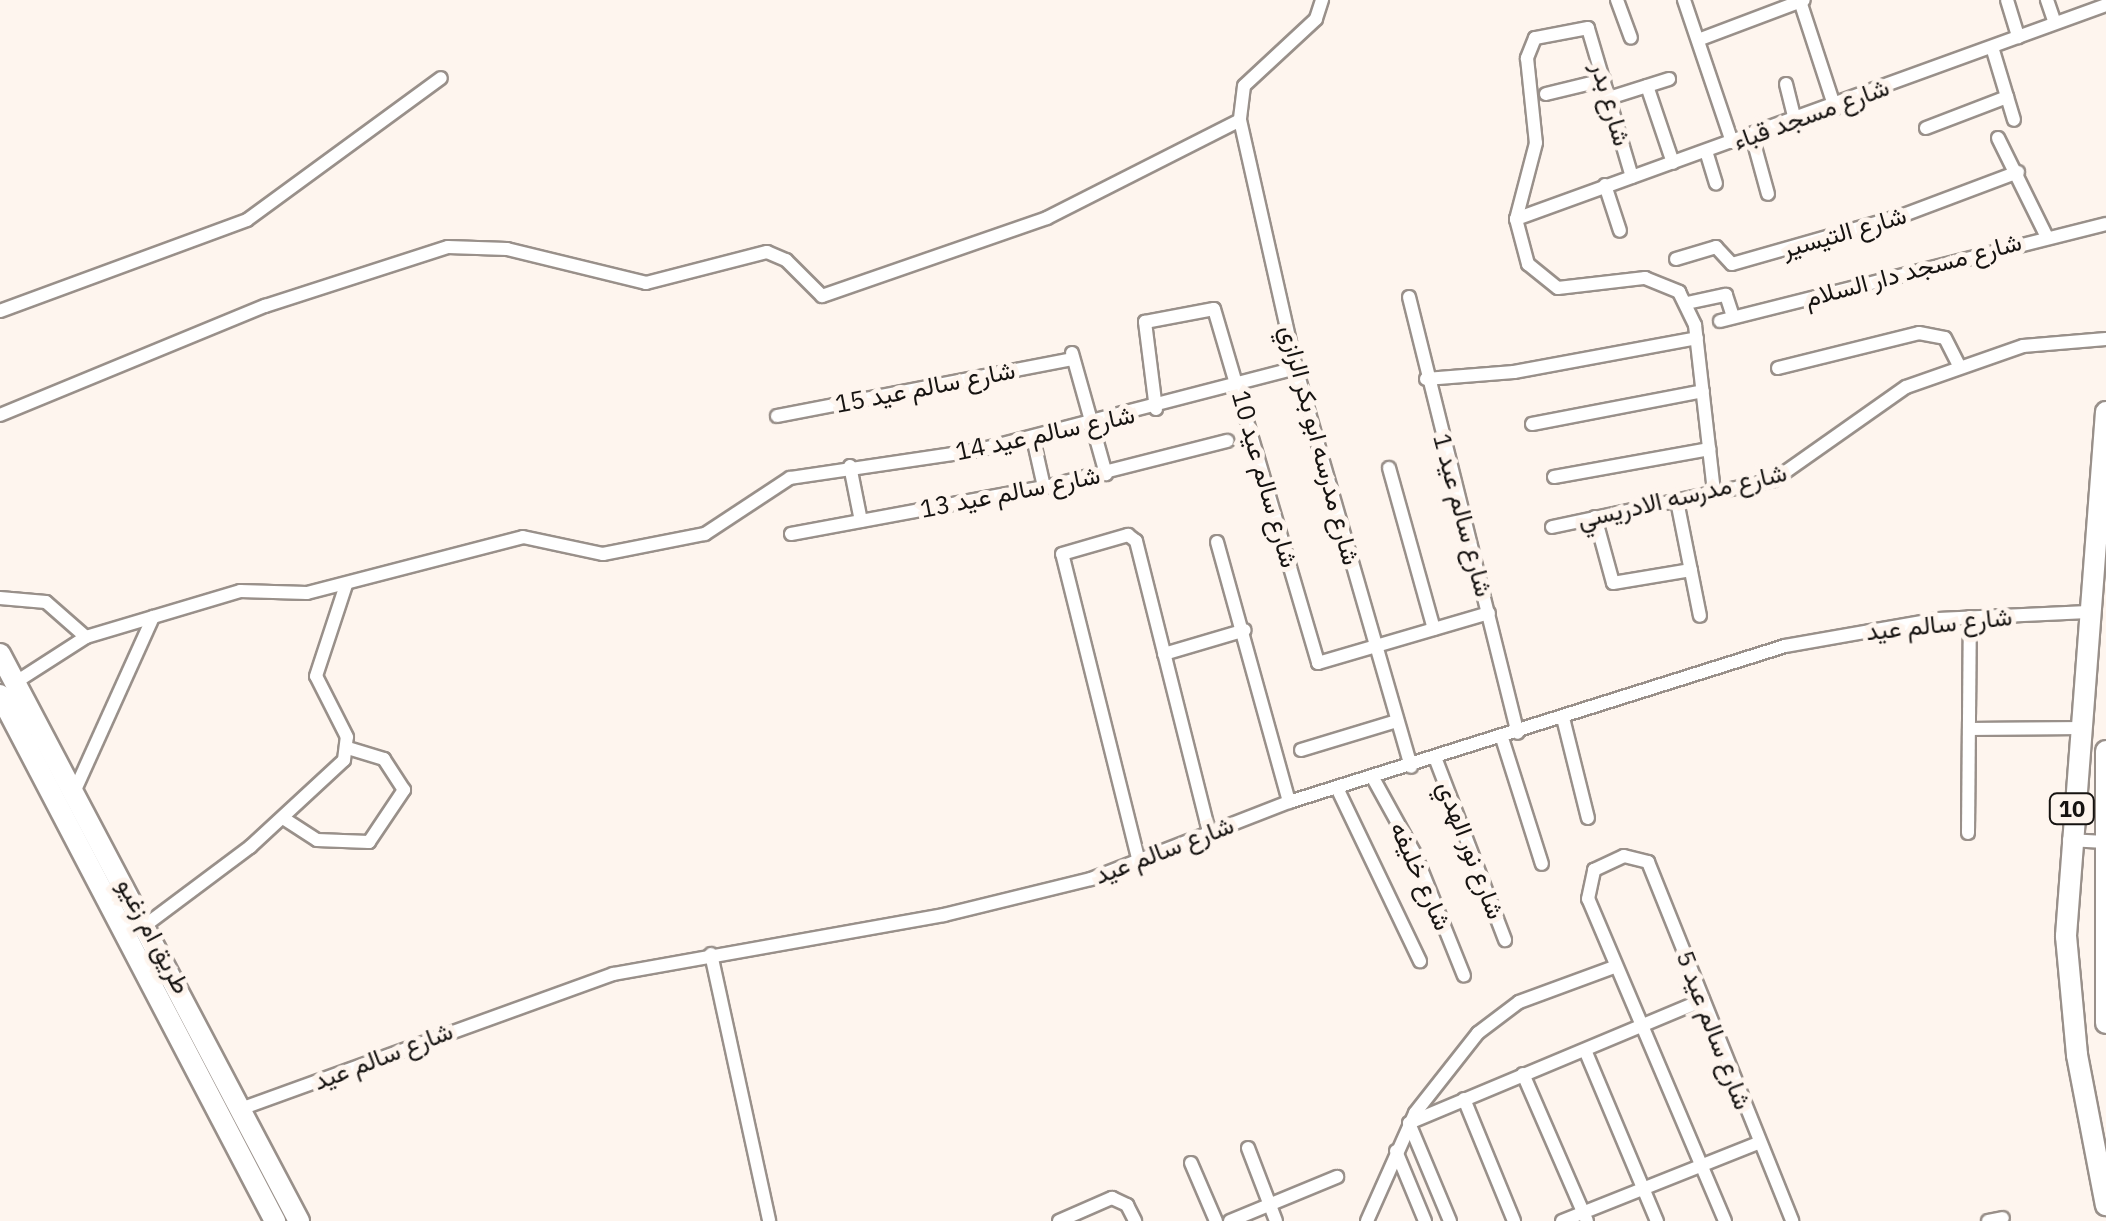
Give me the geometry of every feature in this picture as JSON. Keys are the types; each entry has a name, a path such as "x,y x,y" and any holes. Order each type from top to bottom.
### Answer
{"main road":[{"name":"10","path":"2106,412 2069,840 2069,996 2106,1205"},
{"name":"طريق ام زغيو","path":"0,654 8,688 195,1036 243,1108 296,1220"},
{"name":"طريق ام زغيو","path":"8,688 76,790 106,867 147,924 275,1221"},
{"name":"10","path":"2106,751 2106,1023"}],"street":[{"path":"0,415 265,306 448,247 507,249 646,284 767,252 786,260 822,296 1046,218 1240,120 1244,86 1316,19 1322,0"},
{"path":"1617,0 1631,38"},
{"path":"1684,0 1732,142"},
{"path":"2007,0 2018,37"},
{"path":"2047,0 2054,23"},
{"path":"1698,40 1802,1 1835,108"},
{"name":"شارع مسجد قباء","path":"1516,219 1835,108 2106,5"},
{"name":"شارع بدر","path":"1516,219 1536,144 1528,46 1582,26 1590,32 1632,177"},
{"path":"1992,47 2014,120"},
{"path":"0,311 247,220 441,78"},
{"path":"1609,98 1669,79"},
{"path":"1546,94 1604,80"},
{"path":"1786,84 1795,121"},
{"path":"1647,86 1673,162"},
{"path":"1926,128 2007,97"},
{"name":"شارع مدرسه ابو بكر الرازي","path":"1240,120 1296,368 1410,768"},
{"path":"1752,136 1768,194"},
{"path":"1998,138 2018,172 2046,236"},
{"path":"1706,152 1716,184"},
{"name":"شارع التيسير","path":"1676,259 1716,247 1732,264 1901,216 2018,172"},
{"path":"1605,185 1620,231"},
{"path":"1516,219 1541,278 1577,292 1645,278 1663,282 1687,302 1697,338 1714,493"},
{"name":"شارع مسجد دار السلام","path":"1687,302 1726,296 1726,319 2106,224"},
{"name":"شارع سالم عيد 1","path":"1410,297 1426,379 1490,612 1518,733"},
{"name":"شارع سالم عيد 10","path":"1156,409 1145,322 1205,309 1217,312 1315,658 1324,666 1376,648"},
{"path":"1778,368 1920,333 1945,338 1959,364"},
{"path":"1426,379 1514,372 1697,338"},
{"name":"شارع مدرسه الادريسي","path":"1552,527 1794,472 1877,402 1959,364 2024,346 2106,339"},
{"name":"شارع سالم عيد 15","path":"777,416 1072,356 1092,424"},
{"name":"شارع سالم عيد 14","path":"346,585 497,541 522,538 603,554 705,534 790,478 1033,438 1156,409 1296,368"},
{"path":"1532,424 1703,391"},
{"path":"1092,424 1106,474"},
{"path":"1033,438 1044,487"},
{"name":"شارع سالم عيد 13","path":"791,534 1106,474 1227,441"},
{"path":"1554,477 1709,449"},
{"path":"850,466 861,521"},
{"path":"1388,468 1434,629"},
{"path":"1677,501 1700,616"},
{"path":"1595,517 1614,583 1690,570"},
{"path":"1139,862 1062,554 1133,537 1210,832"},
{"path":"1217,542 1245,630 1289,802"},
{"path":"8,688 86,637 240,591 307,593 346,585 316,676 348,748 384,759 404,790 369,842 317,840 282,818"},
{"path":"0,598 46,602 86,637"},
{"path":"1376,648 1490,612"},
{"name":"شارع سالم عيد","path":"243,1108 566,988 711,954 944,915 1139,862 1289,802 1436,760 1785,646 1970,617 2088,612"},
{"path":"76,790 153,617"},
{"path":"1968,833 1973,728 1970,617"},
{"path":"1164,654 1245,630"},
{"path":"1563,718 1588,818"},
{"path":"1301,750 1397,721"},
{"path":"1973,728 2078,728"},
{"path":"1502,738 1542,864"},
{"path":"147,924 282,818 348,748"},
{"name":"شارع نور الهدي","path":"1436,760 1505,940"},
{"name":"شارع خليفه","path":"1373,778 1416,854 1464,976"},
{"path":"1338,790 1420,960"},
{"path":"2069,840 2104,842"},
{"name":"شارع سالم عيد 5","path":"1614,968 1586,889 1594,870 1624,856 1648,862 1792,1221"},
{"path":"711,954 768,1221"},
{"path":"1367,1221 1409,1123 1478,1033 1535,995 1614,968 1724,1221"},
{"path":"1409,1123 1703,1000"},
{"path":"1585,1050 1657,1221"},
{"path":"1523,1074 1585,1217"},
{"path":"1464,1099 1514,1221"},
{"path":"1409,1123 1450,1221"},
{"path":"1562,1221 1585,1217 1644,1188 1758,1143"},
{"path":"1248,1148 1276,1221"},
{"path":"1396,1151 1425,1221"},
{"path":"1191,1162 1216,1221"},
{"path":"1230,1221 1337,1178"},
{"path":"1059,1221 1112,1198 1127,1205 1134,1221"}]}
